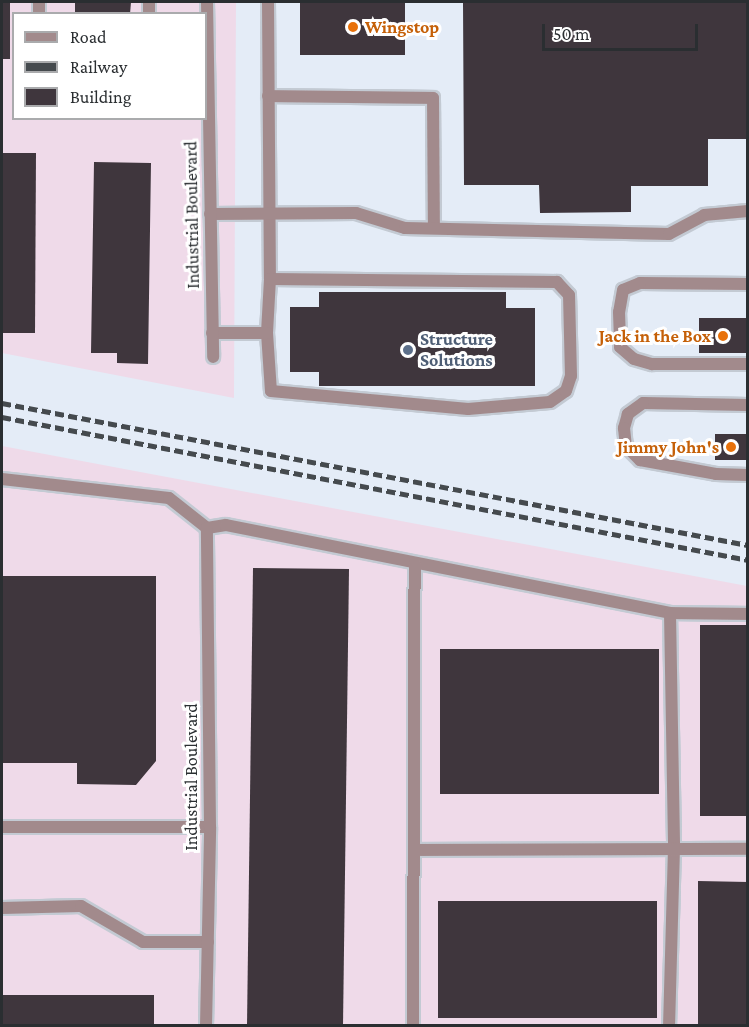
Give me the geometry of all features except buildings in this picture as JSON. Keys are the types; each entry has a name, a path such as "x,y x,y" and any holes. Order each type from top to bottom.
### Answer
{"street":[{"name":"Industrial Boulevard","path":"207,2 213,357"},
{"path":"268,2 270,279 267,333 271,391 468,409 550,402 566,391 571,376 569,296 557,282 270,279"},
{"path":"268,96 433,98 434,228"},
{"path":"210,214 356,213 405,228 669,234 704,215 747,211"},
{"path":"747,284 640,283 623,290 619,312 620,347 634,359 652,364 747,364"},
{"path":"213,333 267,333"},
{"path":"747,405 643,403 628,414 624,428 626,446 640,460 716,474 747,475"},
{"path":"2,479 169,498 207,528 226,525 670,613 747,614"},
{"name":"Industrial Boulevard","path":"206,1026 210,827 207,528"},
{"path":"413,1026 415,563"},
{"path":"669,1026 674,848 670,613"},
{"path":"2,827 210,827"},
{"path":"414,850 747,849"},
{"path":"2,908 81,906 143,942 208,942"}],"shaded area":[{"path":"2,2 236,2 234,398 2,353"},
{"path":"2,446 747,586 747,1025 2,1025"}],"railway":[{"path":"2,403 748,545"},
{"path":"2,417 748,560"}],"place":[{"name":"Wingstop","path":"353,27"},
{"name":"Jack in the Box","path":"723,336"},
{"name":"Structure Solutions","path":"408,350"},
{"name":"Jimmy John's","path":"731,447"}]}
